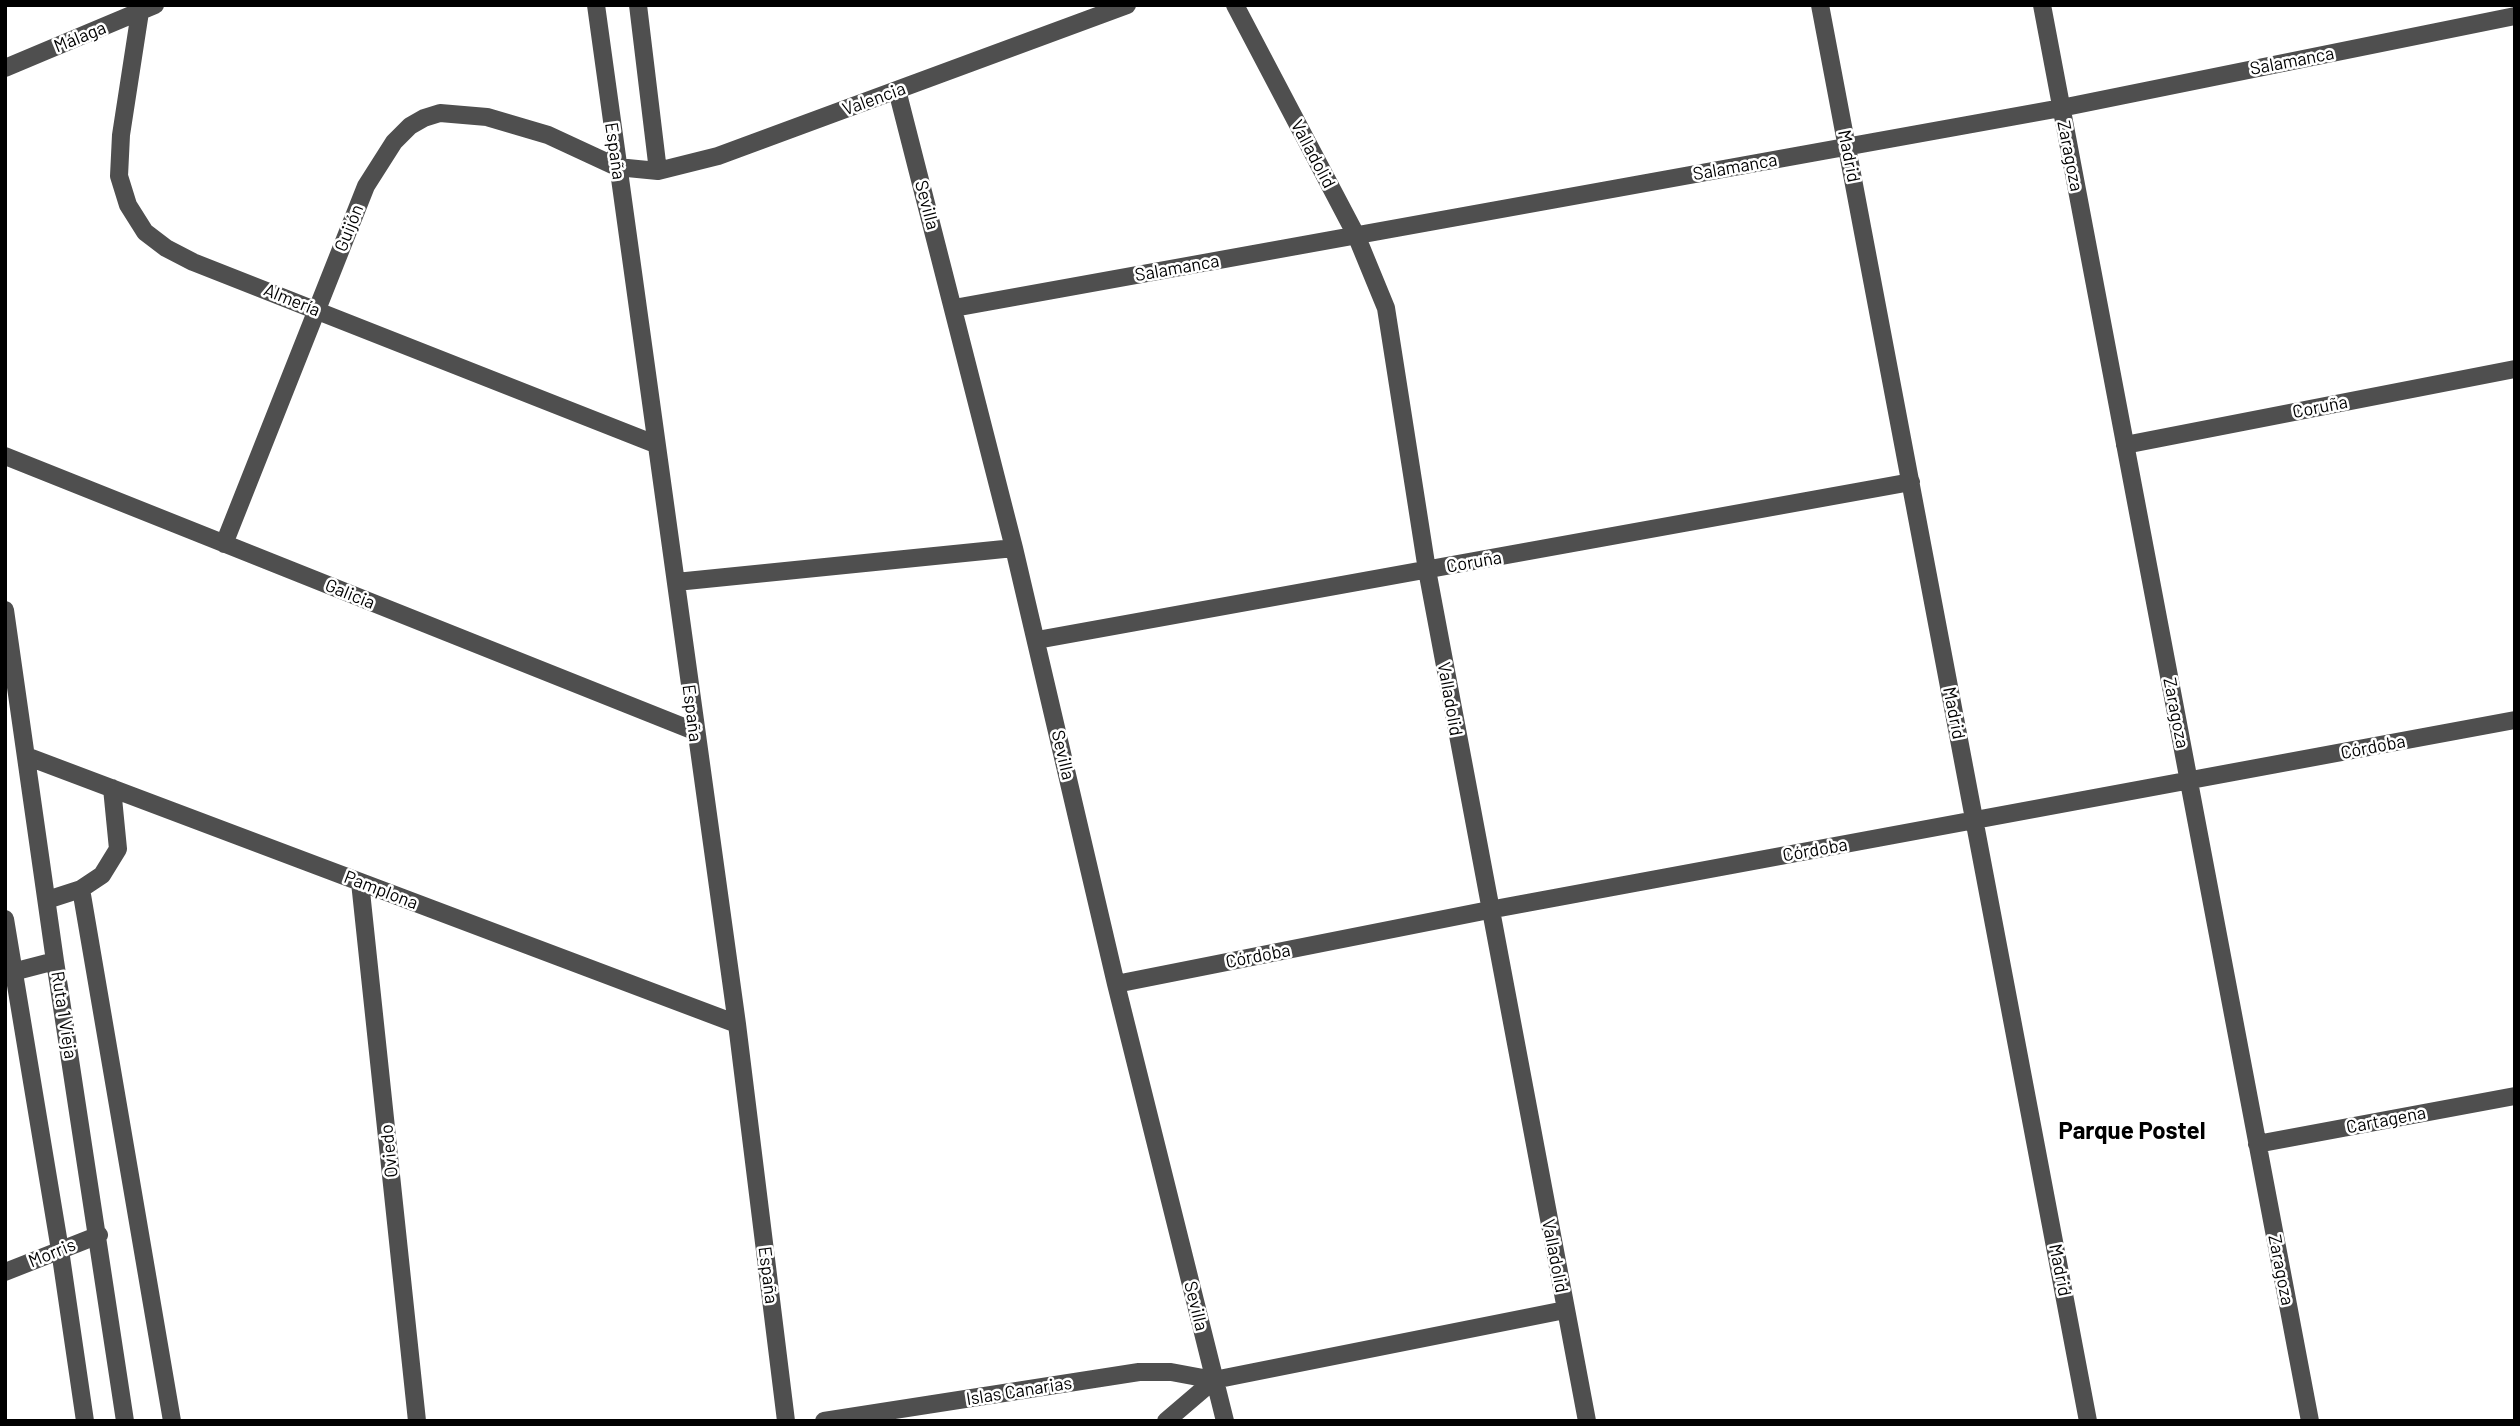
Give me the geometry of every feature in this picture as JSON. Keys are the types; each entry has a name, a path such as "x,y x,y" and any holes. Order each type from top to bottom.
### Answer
{"street":[{"name":"España","path":"596,5 694,731 737,1024 786,1421"},
{"path":"638,5 658,171"},
{"name":"Valencia","path":"617,167 658,171 718,156 1127,5"},
{"name":"Valladolid","path":"1235,5 1356,236 1386,307 1427,570 1587,1421"},
{"name":"Madrid","path":"1821,5 2088,1421"},
{"name":"Zaragoza","path":"2042,5 2310,1421"},
{"name":"Málaga","path":"5,68 147,9"},
{"name":"Almería","path":"147,9 121,135 119,176 128,205 145,232 166,248 193,262 655,444"},
{"name":"Salamanca","path":"954,308 2061,108 2515,16"},
{"name":"Sevilla","path":"897,90 1037,640 1116,984 1225,1421"},
{"name":"Guijón","path":"224,544 366,186 394,142 410,126 440,113 487,117 548,135 617,167"},
{"name":"Coruña","path":"2125,445 2515,369"},
{"name":"Galicia","path":"5,456 694,731"},
{"name":"Coruña","path":"1037,640 1911,482"},
{"path":"676,582 1014,548"},
{"name":"Ruta 1 Vieja","path":"5,610 11,682 26,756 125,1421"},
{"name":"Córdoba","path":"1116,984 1489,910 2515,720"},
{"name":"Pamplona","path":"26,756 737,1024"},
{"path":"47,900 81,889 102,875 117,849 112,788"},
{"name":"Oviedo","path":"360,882 417,1421"},
{"path":"81,889 172,1421"},
{"path":"5,919 9,972 60,1250 85,1421"},
{"path":"9,972 55,961"},
{"name":"Cartagena","path":"2258,1144 2515,1096"},
{"name":"Morris","path":"5,1272 99,1235"},
{"name":"Islas Canarias","path":"824,1421 1139,1372 1171,1372 1214,1380 1565,1310"},
{"name":"Islas Canarias","path":"1166,1421 1214,1380"}],"district":[{"name":"Parque Postel","path":"2132,1131"}]}
